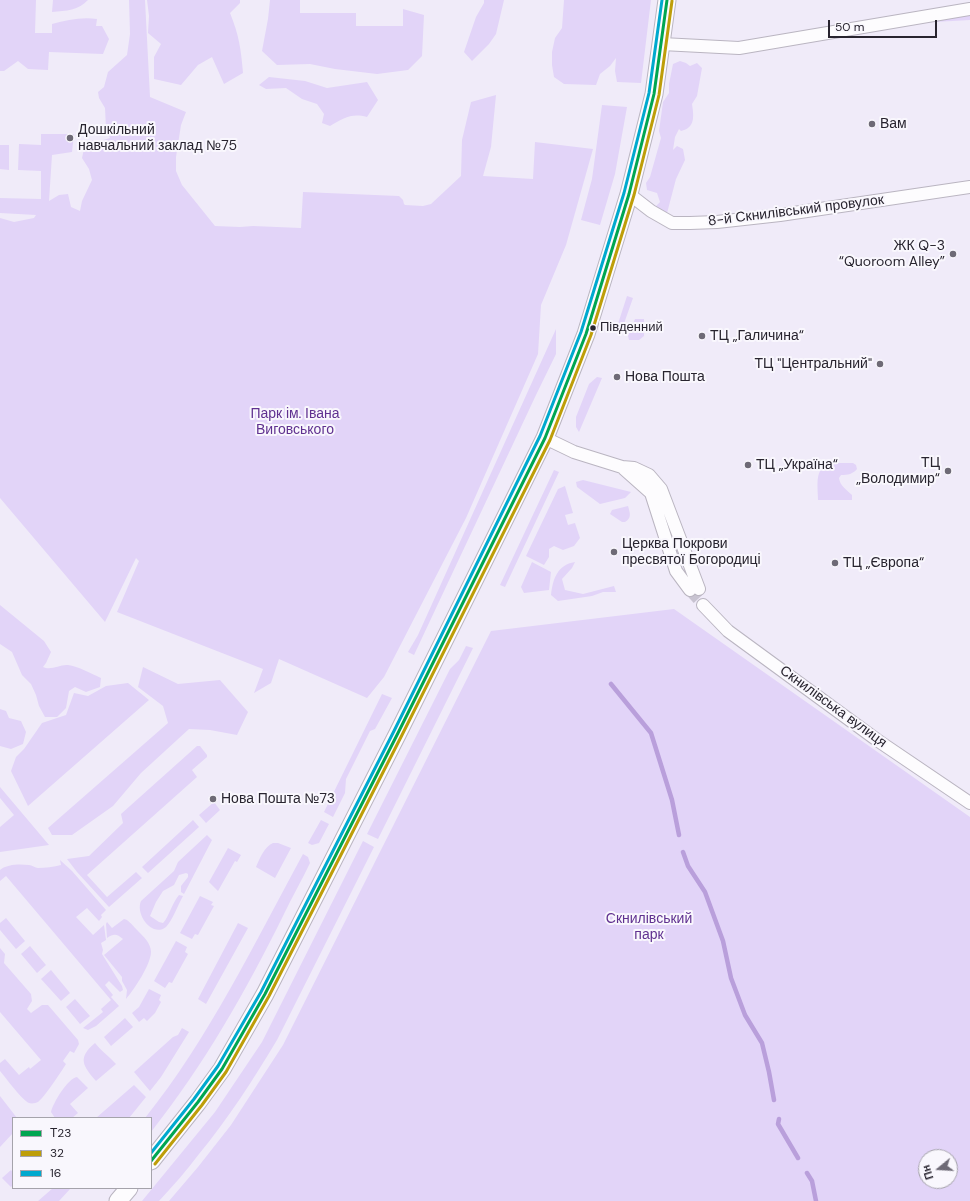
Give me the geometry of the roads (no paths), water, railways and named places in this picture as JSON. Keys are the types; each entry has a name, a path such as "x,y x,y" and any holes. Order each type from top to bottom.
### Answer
{"main road":[{"path":"152,1160 222,1069 265,994 398,733 545,438 586,334 629,194 654,94 667,0"},
{"path":"118,1201 128,1189"}],"street":[{"path":"662,44 739,48 970,9"},
{"name":"8-й Скнилівський провулок","path":"629,194 651,211 672,223 690,223 780,216 970,187"},
{"path":"545,438 574,452 622,467 634,468 649,475 661,488 695,589"},
{"name":"Скнилівська вулиця","path":"702,605 728,631 877,740 970,803"}],"waterway":[{"path":"611,684 651,733 672,800 679,835"},
{"path":"683,852 688,866 705,892 723,941 731,978 745,1015 762,1043 774,1100"},
{"path":"779,1119 778,1124 798,1158"},
{"path":"807,1173 812,1181 816,1201"}],"tunnel":[{"path":"690,590 702,603"}],"place":[{"name":"Вам","path":"872,124"},
{"name":"Дошкільний навчальний заклад №75","path":"70,138"},
{"name":"ЖК Q-3 “Quoroom Alley”","path":"953,254"},
{"name":"Південний","path":"593,328"},
{"name":"ТЦ „Галичина“","path":"702,336"},
{"name":"ТЦ \"Центральний\"","path":"880,364"},
{"name":"Нова Пошта","path":"617,377"},
{"name":"ТЦ „Україна“","path":"748,465"},
{"name":"ТЦ „Володимир“","path":"948,471"},
{"name":"Церква Покрови пресвятої Богородиці","path":"614,552"},
{"name":"ТЦ „Європа“","path":"835,563"},
{"name":"Нова Пошта №73","path":"213,799"}],"park label":[{"name":"Парк ім. Івана Виговського","path":"295,422"},
{"name":"Скнилівський парк","path":"649,928"}]}
